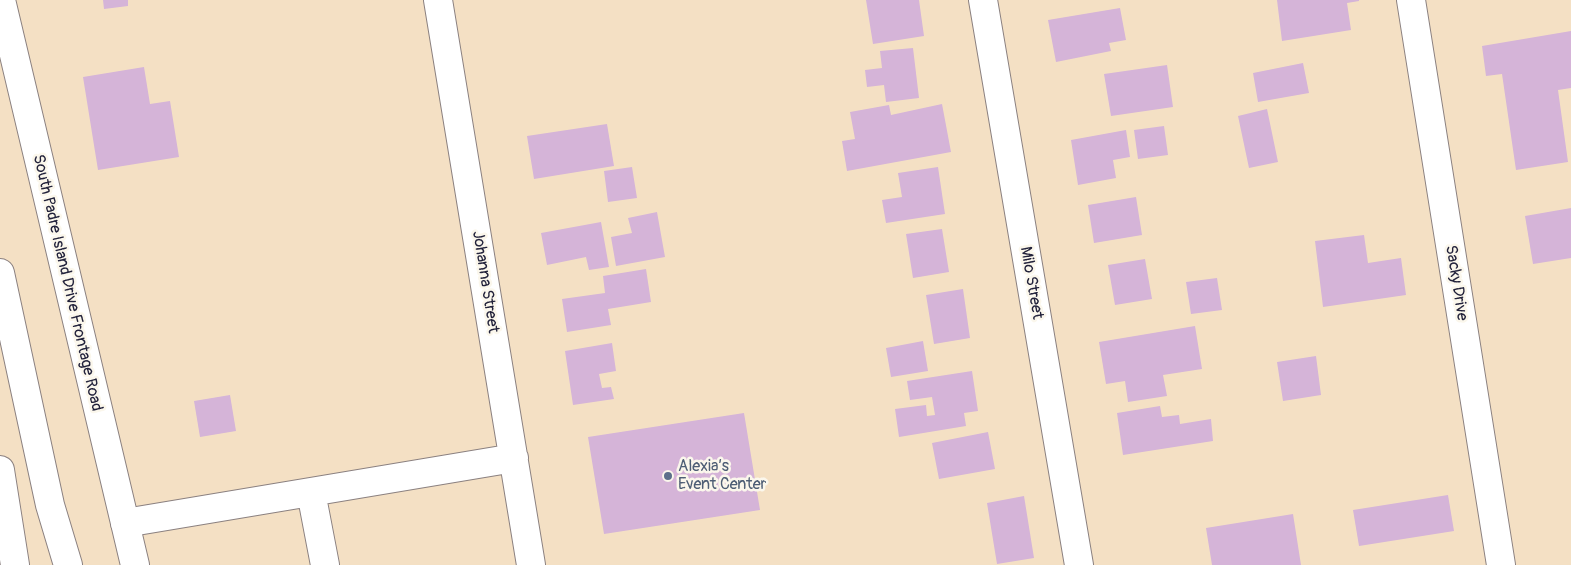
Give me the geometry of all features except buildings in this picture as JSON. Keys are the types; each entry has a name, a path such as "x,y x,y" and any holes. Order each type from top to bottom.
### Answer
{"main road":[{"name":"South Padre Island Drive Frontage Road","path":"1,0 135,565"},
{"name":"Johanna Street","path":"438,0 532,565"},
{"name":"Milo Street","path":"983,0 1078,565"},
{"name":"Sacky Drive","path":"1411,0 1501,565"},
{"path":"0,273 50,505 68,565"},
{"path":"125,523 514,458"},
{"path":"0,470 15,565"},
{"path":"311,492 325,565"}],"place":[{"name":"Alexia’s Event Center","path":"668,476"}]}
